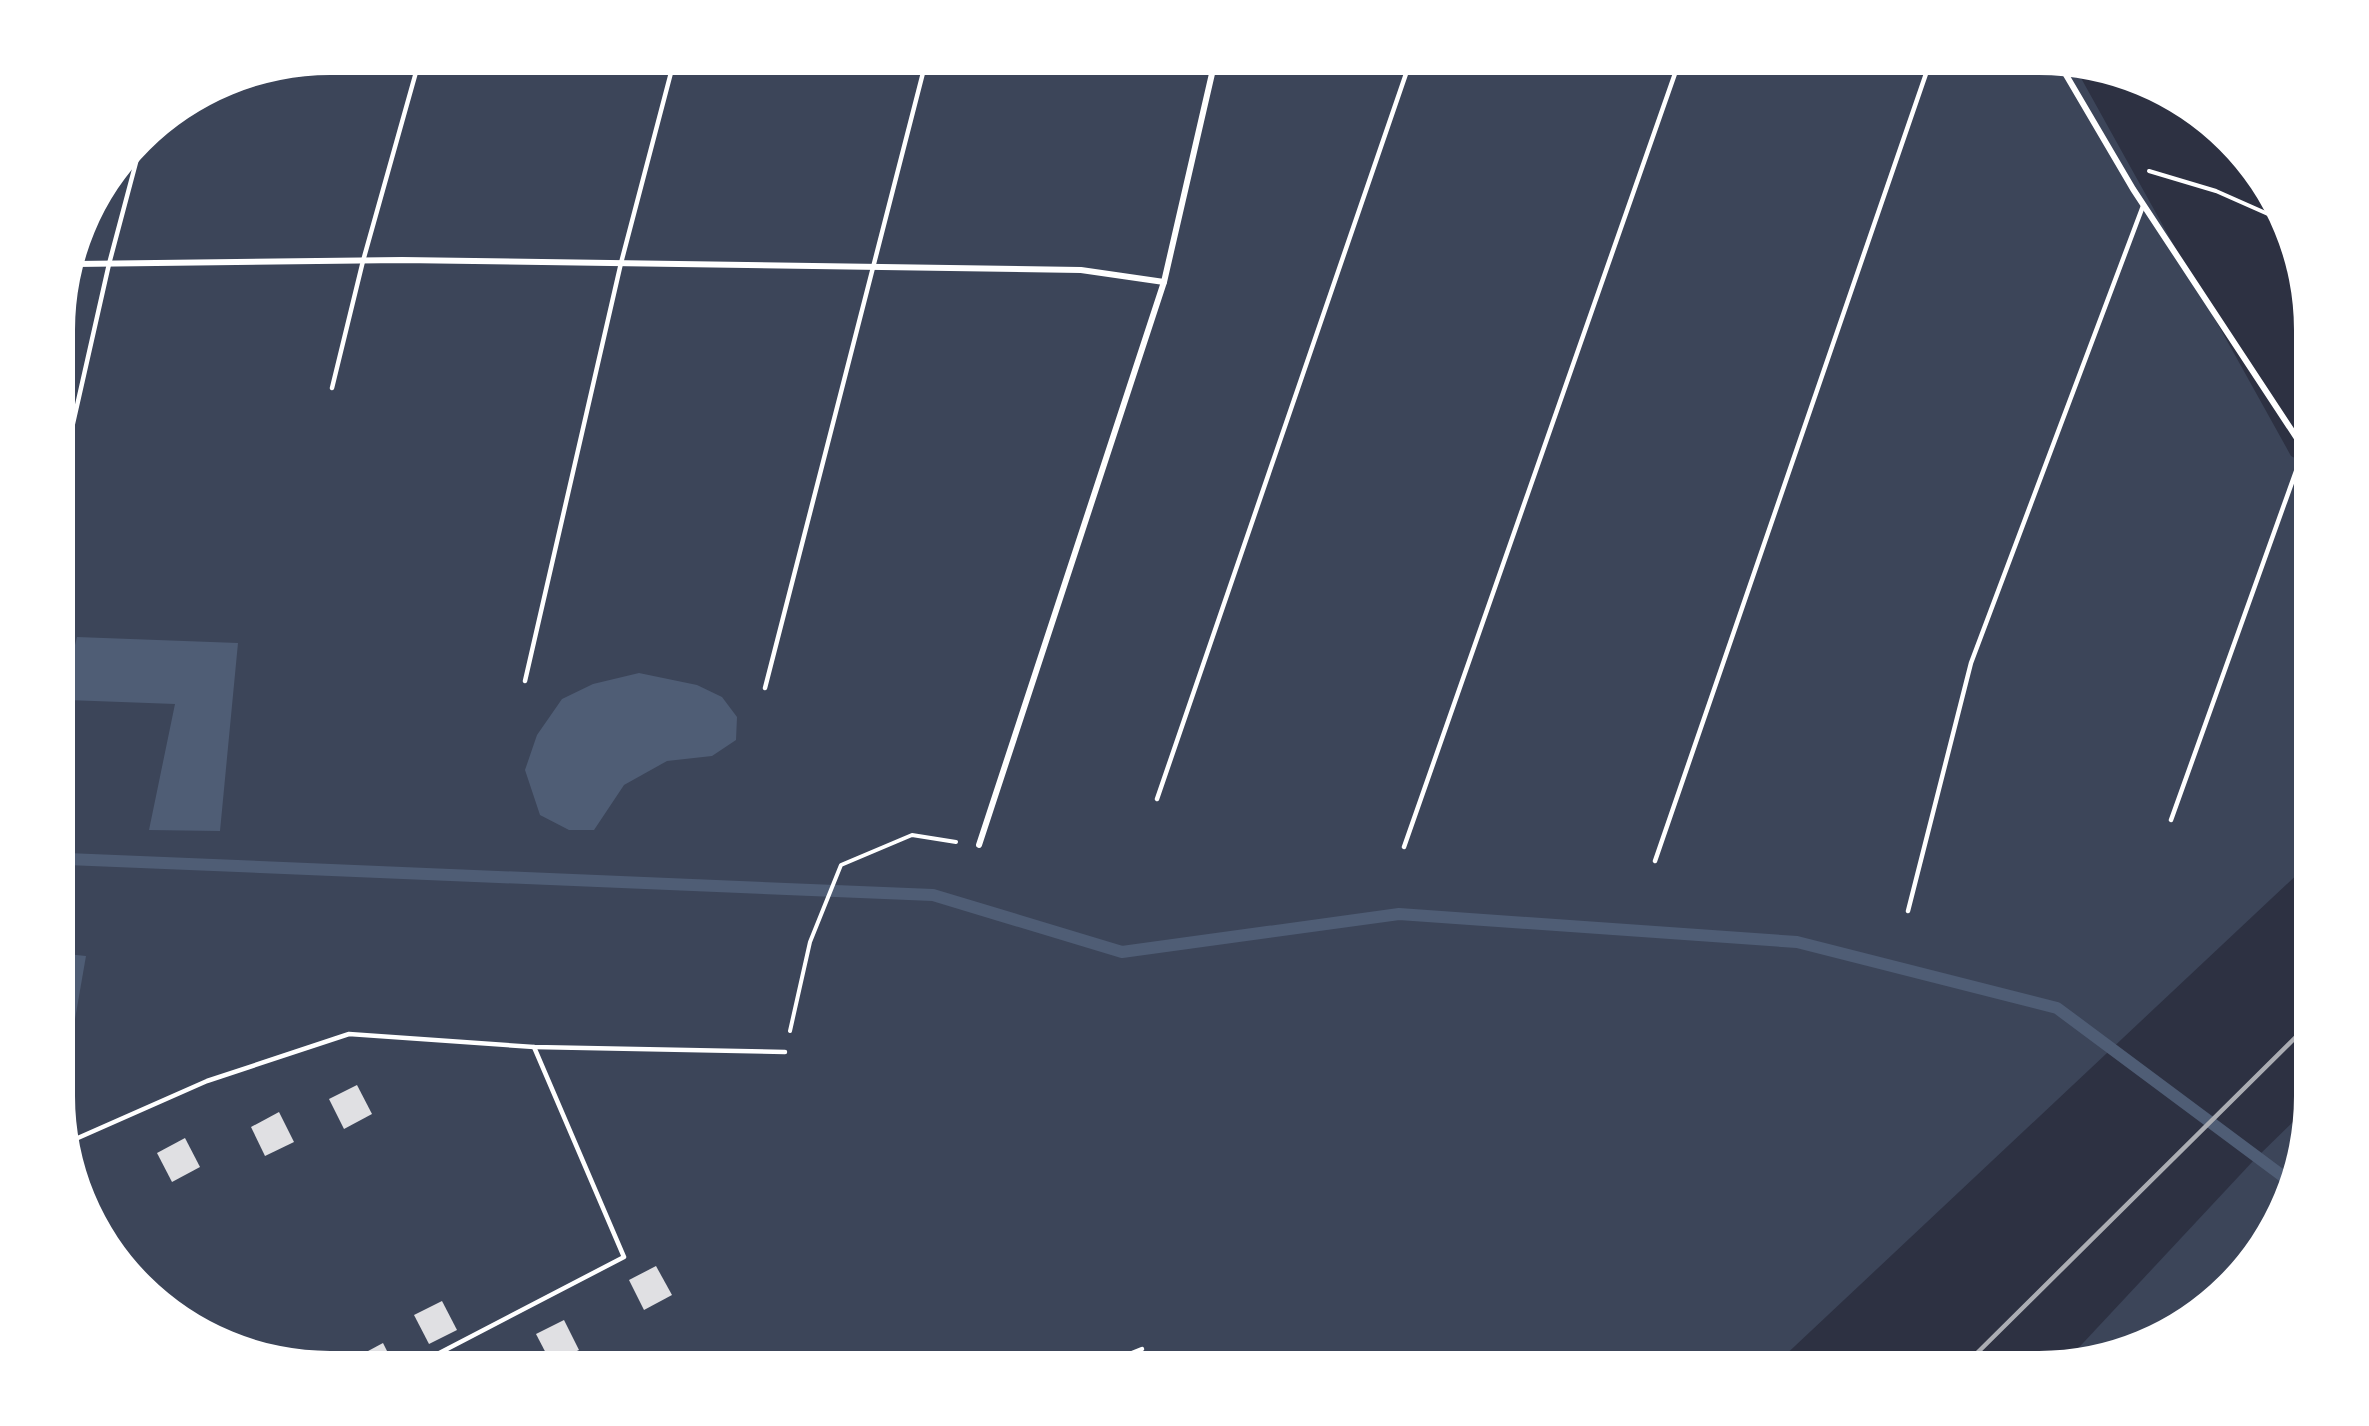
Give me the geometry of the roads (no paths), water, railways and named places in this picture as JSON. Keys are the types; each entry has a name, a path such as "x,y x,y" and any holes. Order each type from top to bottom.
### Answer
{"street":[{"path":"979,845 1164,282 1211,75"},
{"path":"2067,77 2144,206 2294,434"},
{"path":"84,264 363,261 1081,270 1164,282"}],"lane":[{"path":"332,388 363,261 415,75"},
{"path":"525,681 621,263 671,75"},
{"path":"765,688 922,75"},
{"path":"1157,799 1405,75"},
{"path":"1404,847 1674,75"},
{"path":"1655,861 1925,75"},
{"path":"75,415 109,264 135,166"},
{"path":"1908,911 1971,663 2144,206"},
{"path":"2171,820 2294,477"},
{"path":"79,1138 207,1081 349,1034 534,1047 785,1052"},
{"path":"443,1351 624,1257 534,1047"},
{"path":"1137,1351 1142,1349"}],"waterway":[{"path":"75,859 933,895 1122,952 1399,914 1797,942 2057,1008 2281,1175"}],"railway":[{"path":"1979,1351 2294,1039"}]}
